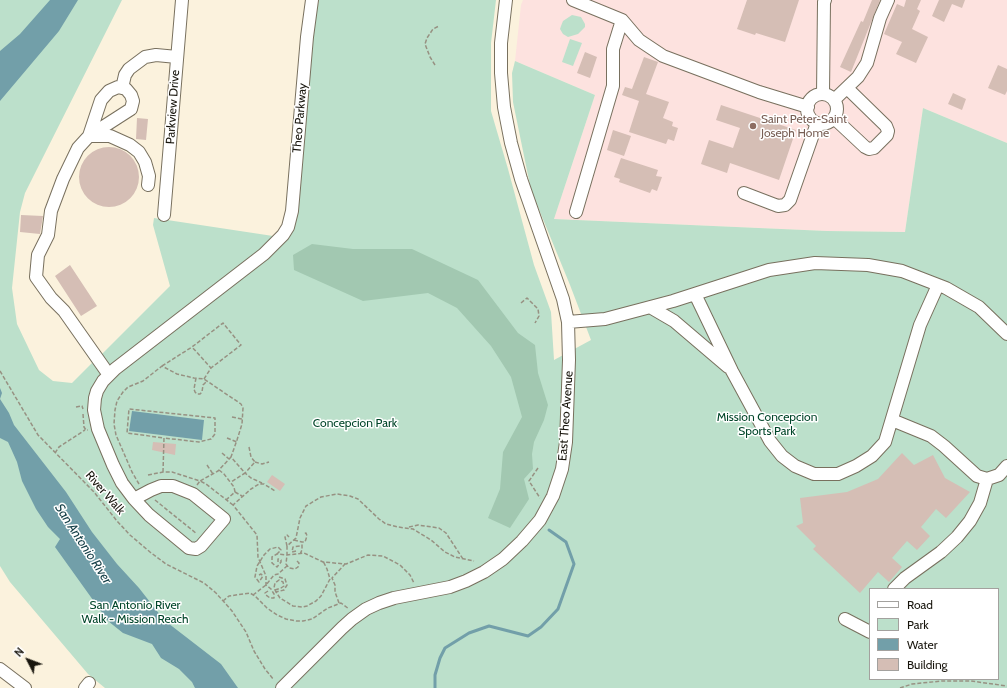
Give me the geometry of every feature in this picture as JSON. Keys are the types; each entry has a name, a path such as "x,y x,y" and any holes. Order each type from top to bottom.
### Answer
{"street":[{"name":"Parkview Drive","path":"164,215 175,100 182,0"},
{"name":"Theo Parkway","path":"109,375 264,254 283,235 288,227 292,211 307,37 312,0"},
{"name":"East Theo Avenue","path":"279,685 298,672 355,617 379,603 411,594 450,587 484,572 503,559 522,541 540,520 553,496 562,469 566,442 570,360 568,322 561,293 521,179 511,143 504,107 501,73 501,43 506,0"},
{"path":"573,0 622,20 639,40 663,56 759,92 808,107"},
{"path":"823,94 825,0"},
{"path":"834,100 858,77 867,62 880,18 888,0"},
{"path":"576,212 613,86 614,49 622,20"},
{"path":"122,88 125,75 129,69 145,57 156,55 177,56"},
{"path":"89,136 101,100 109,91 118,87 126,89 131,95 133,101 131,109 89,136 78,148 63,179 51,211 48,235 38,255 36,277 51,298 64,311 109,375 97,391 95,416 98,428 113,465 122,483 134,499 149,515 189,548 196,549 205,542 224,519 193,494 173,486 161,486 134,499"},
{"path":"834,118 865,148 869,150 874,148 887,135 888,131 886,126 847,88"},
{"path":"823,94 834,100 837,106 837,112 830,122 824,124 818,123 810,117 808,107 810,100 823,94"},
{"path":"744,193 778,206 785,205 790,200 818,123"},
{"path":"89,136 110,136 130,145 139,152 145,162 149,176 148,185"},
{"path":"568,322 605,319 695,294 769,270 815,264 868,265 902,271 938,284 978,307 1007,334"},
{"path":"695,294 732,371 770,441 782,456 795,466 814,474 838,474 856,466 872,456 885,442 920,325 938,284"},
{"path":"650,307 674,321 732,371"},
{"path":"892,420 931,436 977,476 986,479 999,474 1007,466"},
{"path":"895,588 905,578 941,552 957,537 970,521 980,503 986,479"},
{"path":"845,619 869,630"},
{"path":"0,669 25,688"}],"path":[{"path":"435,65 425,44 432,30 439,26"},
{"path":"521,303 527,298 538,309 539,316 535,323"},
{"path":"204,379 211,368 241,345 223,323 192,347 162,366 143,381 128,387 117,402 114,424 119,444 138,482 146,492 205,542"},
{"path":"192,347 211,368"},
{"path":"162,366 177,374 204,379 241,404 243,408 237,442 230,458 219,470 200,481 196,487"},
{"name":"River Walk","path":"0,371 38,435 94,492 130,535 166,564 204,583 216,593 232,611 246,632 254,651 265,669 279,685"},
{"path":"196,378 194,389 197,394 202,392 203,385 207,381"},
{"path":"129,409 215,418 215,434 211,439 206,441 199,442 164,438 127,433 129,409"},
{"path":"232,417 242,419"},
{"path":"55,453 59,447 86,430"},
{"path":"163,472 164,438"},
{"path":"227,438 237,442"},
{"path":"249,447 251,457 255,462 262,464 269,462"},
{"path":"222,453 230,458 250,478 275,491"},
{"path":"231,482 245,473 255,462"},
{"path":"207,465 213,474"},
{"path":"538,468 529,481 540,498"},
{"path":"219,470 231,482 235,492 243,496"},
{"path":"200,481 233,506 257,535 258,558 266,576 266,585"},
{"path":"233,506 251,489 259,484 264,484"},
{"path":"226,500 235,492"},
{"path":"287,546 296,538 300,518 304,509 315,499 332,494 342,494 358,499 386,524 398,527 418,525 439,528 450,538 464,559"},
{"path":"409,527 432,540 444,552 455,558 474,561"},
{"path":"294,540 305,542 307,538 306,533 303,534"},
{"path":"287,566 287,546 285,537 287,535 289,537"},
{"path":"300,554 302,542"},
{"path":"259,575 261,574 263,576 259,582 255,576 257,566 270,549 276,547 281,550 272,557 272,563 277,567 281,560 278,559 278,562"},
{"path":"296,551 292,552 293,547 302,547"},
{"path":"277,554 310,555 323,561 346,564"},
{"path":"276,591 284,586 283,582 279,580 275,582 274,588 276,591 284,602 293,606 307,606 321,596 331,579 346,564 368,555 383,556 400,565 410,575 414,583"},
{"path":"287,566 292,569 296,568 299,565 297,561"},
{"path":"323,561 335,585 335,592 339,603"},
{"path":"253,595 266,585 274,575 278,574 287,566"},
{"path":"276,591 284,590 287,585 287,581 279,577"},
{"path":"266,585 271,589 274,594 274,598 270,598 266,595 265,593 268,591"},
{"path":"223,601 229,596 250,593 277,615 296,621 312,619 328,608 341,602 355,617"},
{"path":"900,688 912,684 942,680 971,680 1007,686"}],"shaded area":[{"name":"Saint Peter-Saint Joseph Home","path":"523,0 1007,0 1007,143 923,108 905,232 827,231 554,219 595,95 515,61 521,5"}],"green space":[{"path":"0,0 122,0 25,193 20,212 12,288 17,324 39,370 53,381 72,383 92,363 83,349 102,354 170,286 153,225 154,218 273,236 292,228 297,205 314,25 319,0 496,0 491,43 491,111 534,265 551,312 554,360 591,340 531,190 513,102 512,73 515,61 595,95 554,219 827,231 905,232 923,108 1007,143 1007,688 105,688 88,674 10,582 0,566"},
{"path":"572,15 581,17 585,27 578,34 568,37 563,34 560,29 563,21"},
{"path":"570,39 582,43 573,66 562,62"},
{"path":"312,244 353,249 412,249 478,280 518,333 535,345 538,373 548,405 544,420 534,442 532,454 533,469 524,479 529,499 510,528 488,518 500,489 503,452 522,417 511,377 491,346 457,308 428,293 363,301 294,270 293,255"}],"water":[{"path":"50,0 78,0 59,31 0,101 0,51 20,34"},
{"path":"0,388 2,393 0,399"},
{"name":"San Antonio River","path":"0,399 9,413 14,425 66,492 92,532 117,564 139,588 164,620 221,664 238,688 195,688 192,682 179,669 161,658 152,644 123,633 108,621 55,547 60,539 48,527 36,509 22,481 17,462 8,442 0,438"},
{"path":"132,411 204,420 202,440 129,431"}],"building":[{"path":"747,0 799,0 785,42 737,29"},
{"path":"872,0 880,0 851,72 840,67 861,21 863,22"},
{"path":"906,0 921,0 917,9 920,11 912,29 928,37 916,63 896,54 902,42 884,34 897,4 904,7"},
{"path":"939,0 965,0 962,8 952,4 944,22 932,16"},
{"path":"585,52 597,57 590,78 577,73"},
{"path":"644,57 658,62 646,94 669,102 663,118 673,122 672,126 678,128 674,141 668,139 666,144 629,132 639,101 622,95 625,87 632,89"},
{"path":"998,65 1007,69 1007,91 1005,95 988,88"},
{"path":"953,93 966,99 962,110 948,104"},
{"path":"721,105 796,130 779,180 730,163 727,173 701,164 709,140 733,148 740,128 716,120"},
{"path":"137,118 148,119 146,140 136,139"},
{"path":"613,130 631,136 624,156 607,150"},
{"path":"103,147 115,147 126,152 134,160 139,171 137,189 126,202 115,207 103,207 92,202 84,194 79,183 79,171 84,160 92,152"},
{"path":"621,158 658,170 656,176 662,177 657,191 652,189 650,193 619,182 620,179 614,177"},
{"path":"21,215 43,216 40,234 20,232"},
{"path":"70,265 97,306 81,316 55,276"},
{"path":"153,442 176,444 175,455 152,450"},
{"path":"902,453 914,465 933,455 945,478 970,492 946,518 936,509 921,527 930,536 917,550 907,541 892,558 902,567 889,582 878,572 860,593 813,549 816,546 796,526 803,523 800,498 847,492 878,479"},
{"path":"272,475 285,484 280,491 267,482"}],"waterway":[{"path":"435,688 435,675 440,658 445,648 469,633 489,626 528,636 541,627 558,609 574,564 566,542 549,530"}],"place":[{"name":"Saint Peter-Saint Joseph Home","path":"753,126"}],"park label":[{"name":"Concepcion Park","path":"355,423"},
{"name":"Mission Concepcion Sports Park","path":"767,424"},
{"name":"San Antonio River Walk - Mission Reach","path":"135,612"}]}
